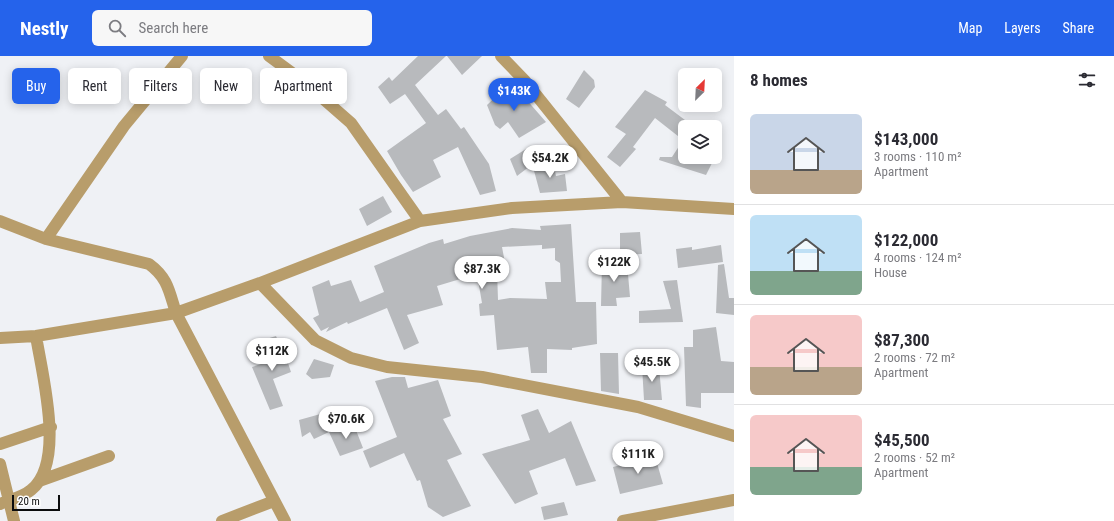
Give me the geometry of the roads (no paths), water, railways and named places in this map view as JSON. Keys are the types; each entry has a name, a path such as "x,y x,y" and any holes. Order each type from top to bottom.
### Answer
{"street":[{"path":"46,239 124,126 182,56"},
{"path":"270,56 303,81 351,123 420,221"},
{"path":"501,56 525,80 622,202"},
{"path":"0,338 36,336 176,313 260,283 420,221 512,208 622,202 734,209"},
{"path":"0,221 46,239 149,264 158,271 166,280 176,313 285,521"},
{"path":"260,283 315,340 351,358 387,367 482,377 638,407 734,436"},
{"path":"4,502 30,491 39,481 45,467 50,447 51,427 36,336"},
{"path":"0,444 51,427"},
{"path":"39,481 109,456"},
{"path":"0,464 4,502 14,521"},
{"path":"623,521 734,500"},
{"path":"222,521 274,501"}]}
